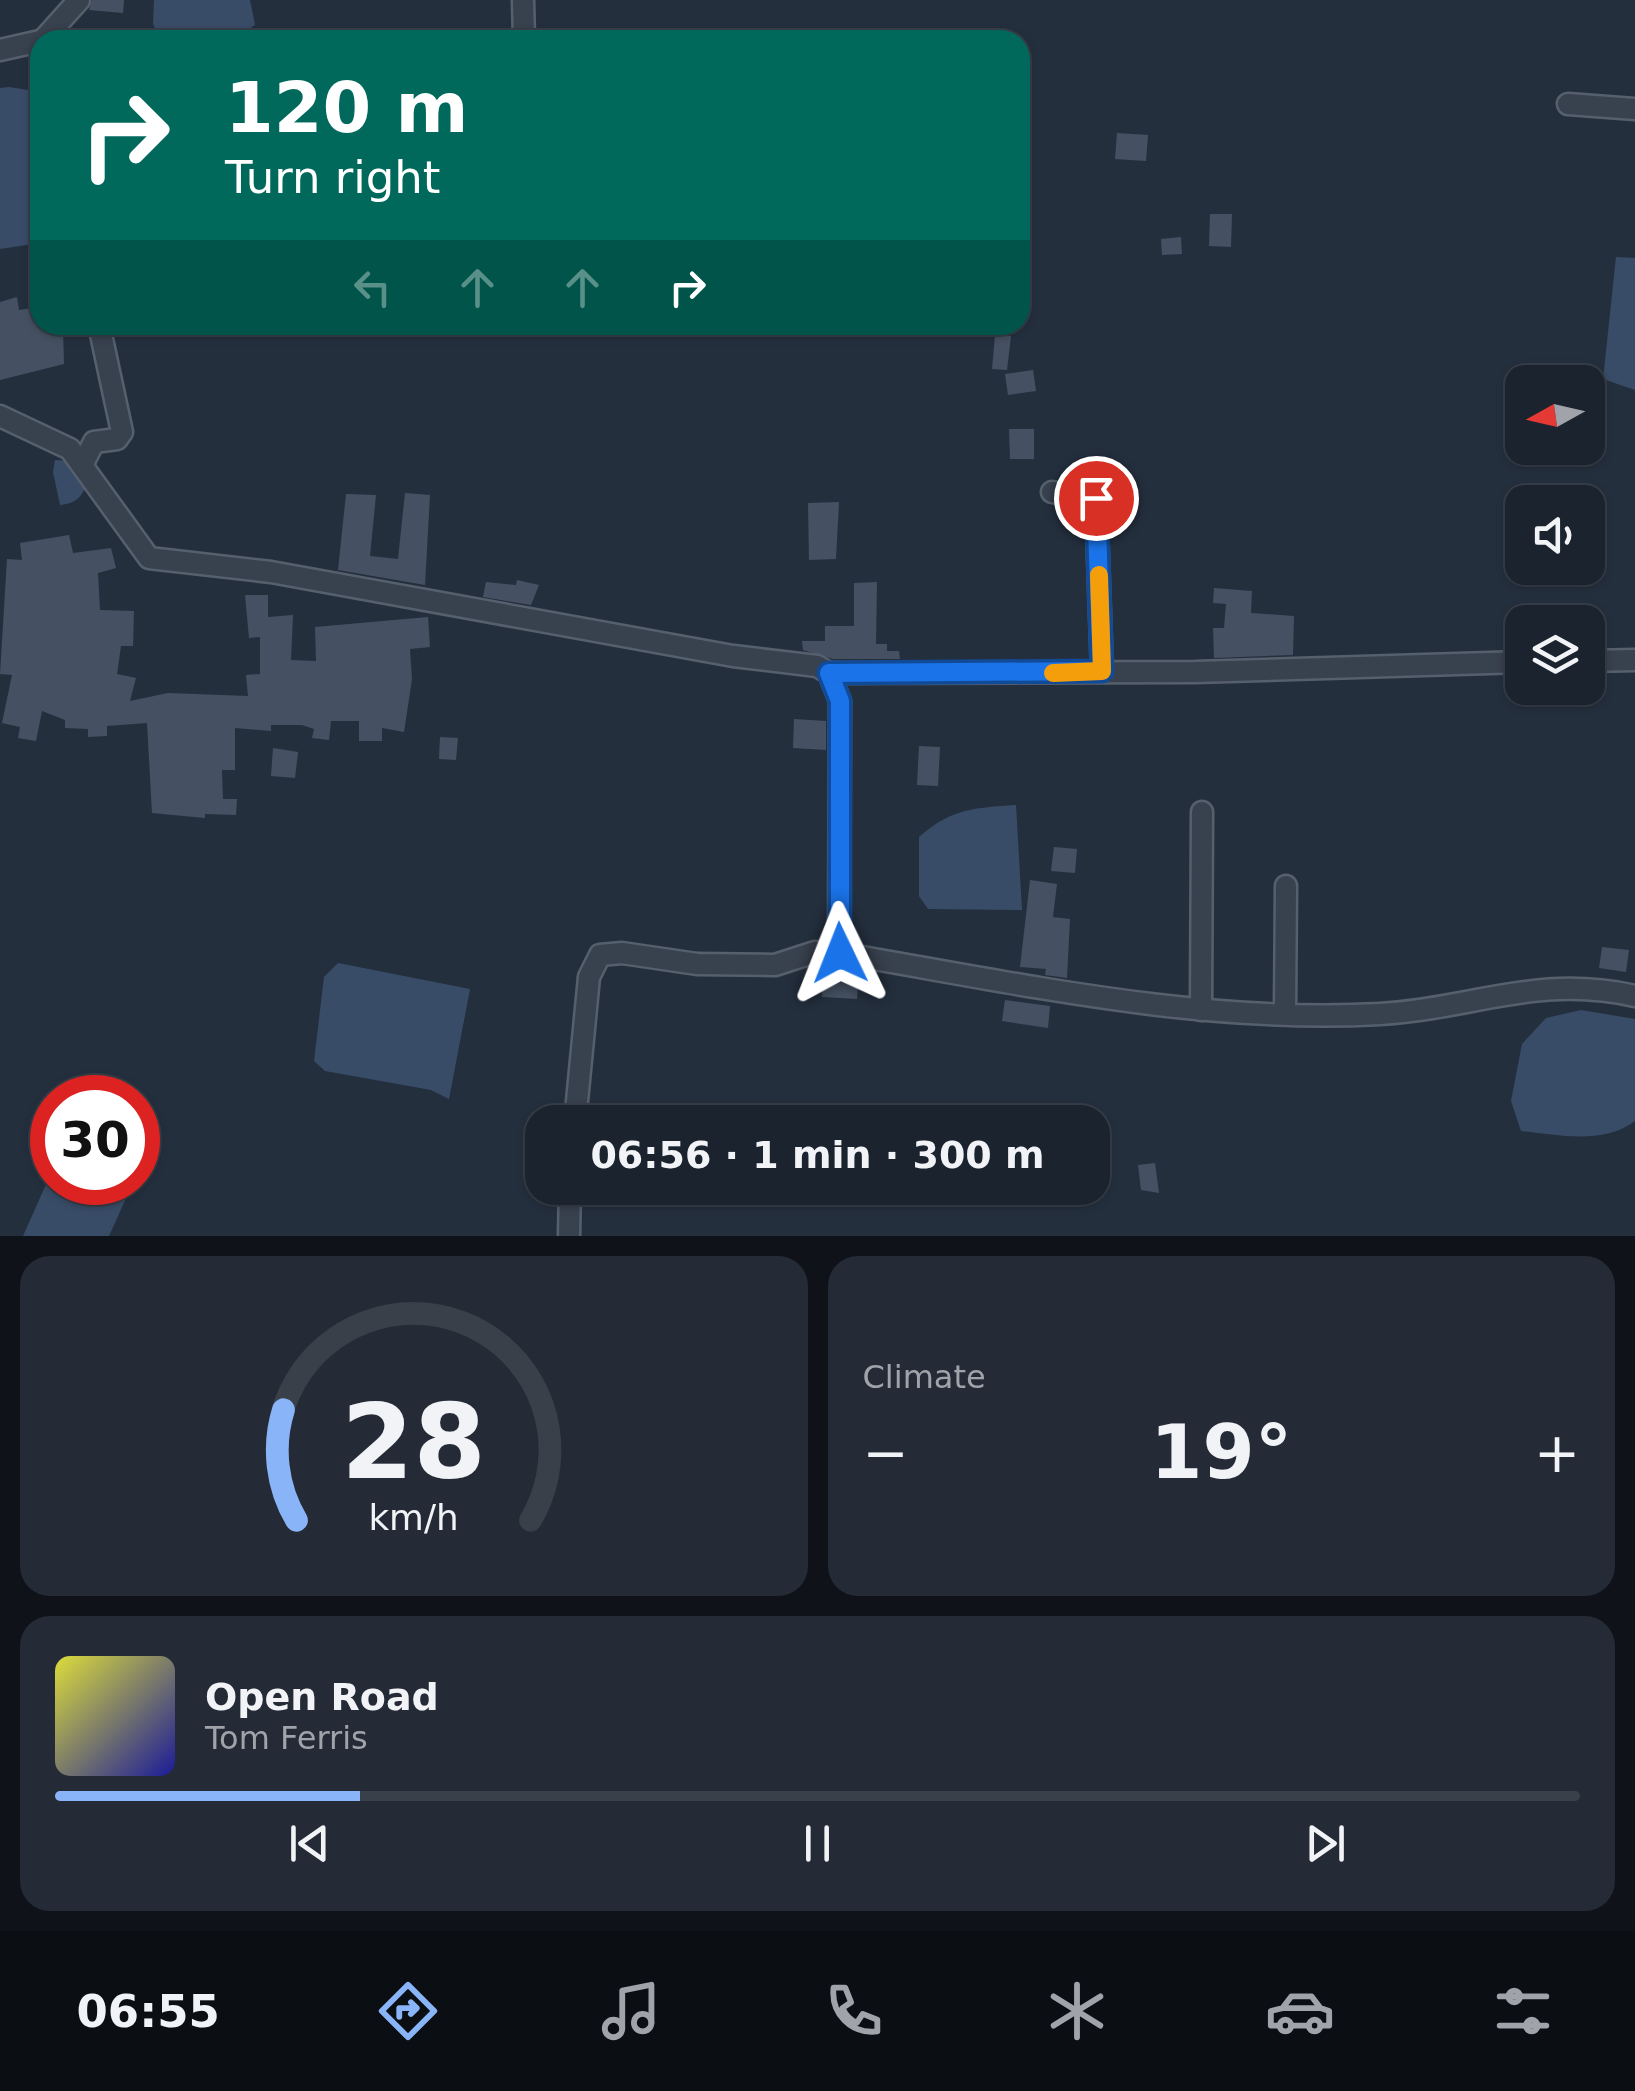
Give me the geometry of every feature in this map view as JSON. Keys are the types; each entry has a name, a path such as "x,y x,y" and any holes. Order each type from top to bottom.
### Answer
{"street":[{"path":"51,30 79,0"},
{"path":"523,0 524,30"},
{"path":"0,50 30,43"},
{"path":"1568,104 1635,109"},
{"path":"82,465 94,442 118,439 122,432 100,335"},
{"path":"0,416 70,449 149,558 270,572 441,600 733,656 818,666 829,673 1505,662"},
{"path":"1052,492 1096,498 1102,671"},
{"path":"1605,661 1635,660"},
{"path":"829,673 840,701 840,953"},
{"path":"1201,1010 1202,812"},
{"path":"1285,1012 1286,886"},
{"path":"577,1105 589,978 600,955 622,953 697,964 775,965 814,952 840,953 1201,1010 1382,1014 1526,988 1608,990 1635,996"},
{"path":"569,1236 570,1205"}],"water":[{"path":"154,0 250,0 255,25 248,30 156,30"},
{"path":"0,88 28,90 30,244 0,249"},
{"path":"1616,257 1635,258 1635,390 1605,380"},
{"path":"55,460 69,461 87,482 81,496 70,503 60,505 53,472"},
{"path":"1016,805 1022,910 928,909 919,896 919,837 942,820 964,811"},
{"path":"338,963 470,989 449,1099 431,1090 325,1071 314,1061 324,977"},
{"path":"1581,1010 1635,1019 1635,1121 1595,1136 1521,1131 1511,1101 1522,1044 1546,1018"},
{"path":"37,1205 123,1205 109,1236 23,1236"}],"building":[{"path":"92,0 124,0 123,13 89,10"},
{"path":"1117,133 1148,135 1146,161 1115,159"},
{"path":"1210,214 1232,214 1231,247 1209,246"},
{"path":"1181,237 1182,254 1162,255 1161,239"},
{"path":"17,297 19,310 30,308 30,335 63,335 64,364 0,380 0,302"},
{"path":"995,335 1011,336 1007,370 992,369"},
{"path":"1033,370 1036,391 1008,395 1005,374"},
{"path":"1009,429 1034,429 1034,459 1010,459"},
{"path":"405,493 430,495 425,585 338,570 346,494 376,495 370,556 398,559"},
{"path":"839,502 836,559 809,560 808,503"},
{"path":"69,535 73,553 111,548 116,568 98,573 100,610 134,611 133,646 121,646 117,674 136,678 130,701 168,693 248,696 246,675 260,674 260,637 249,638 245,595 268,595 268,617 293,615 291,660 316,661 315,627 428,617 430,647 410,649 412,679 404,732 382,728 382,741 359,741 359,721 331,721 329,740 312,738 314,729 302,725 271,725 271,731 235,728 235,770 222,770 223,799 237,799 236,815 205,814 205,818 152,813 147,723 107,726 107,736 88,737 88,729 65,728 65,720 42,711 36,741 18,738 20,727 2,723 12,675 0,674 7,559 22,560 20,543"},
{"path":"517,580 539,585 531,605 483,597 486,582 516,585"},
{"path":"877,582 876,644 887,644 887,651 899,651 900,659 833,659 803,650 802,641 825,641 825,626 854,626 854,583"},
{"path":"1214,588 1252,591 1251,613 1294,616 1293,655 1214,658 1213,628 1224,628 1226,604 1213,603"},
{"path":"794,719 826,721 826,750 793,748"},
{"path":"440,737 458,738 456,760 439,759"},
{"path":"919,746 940,747 938,786 917,785"},
{"path":"273,748 298,752 295,778 271,776"},
{"path":"1054,847 1077,849 1075,873 1051,871"},
{"path":"1030,880 1057,884 1053,917 1070,919 1067,978 1045,975 1046,969 1020,967"},
{"path":"1602,947 1629,950 1626,972 1599,968"},
{"path":"824,966 859,970 857,999 822,997"},
{"path":"1005,1000 1050,1006 1048,1028 1002,1021"},
{"path":"1155,1163 1159,1193 1141,1190 1138,1165"}],"slow traffic":[{"path":"1053,673 1102,671 1099,575"}],"route":[{"path":"840,953 840,701 829,673 956,676 1102,671 1096,498"}]}
